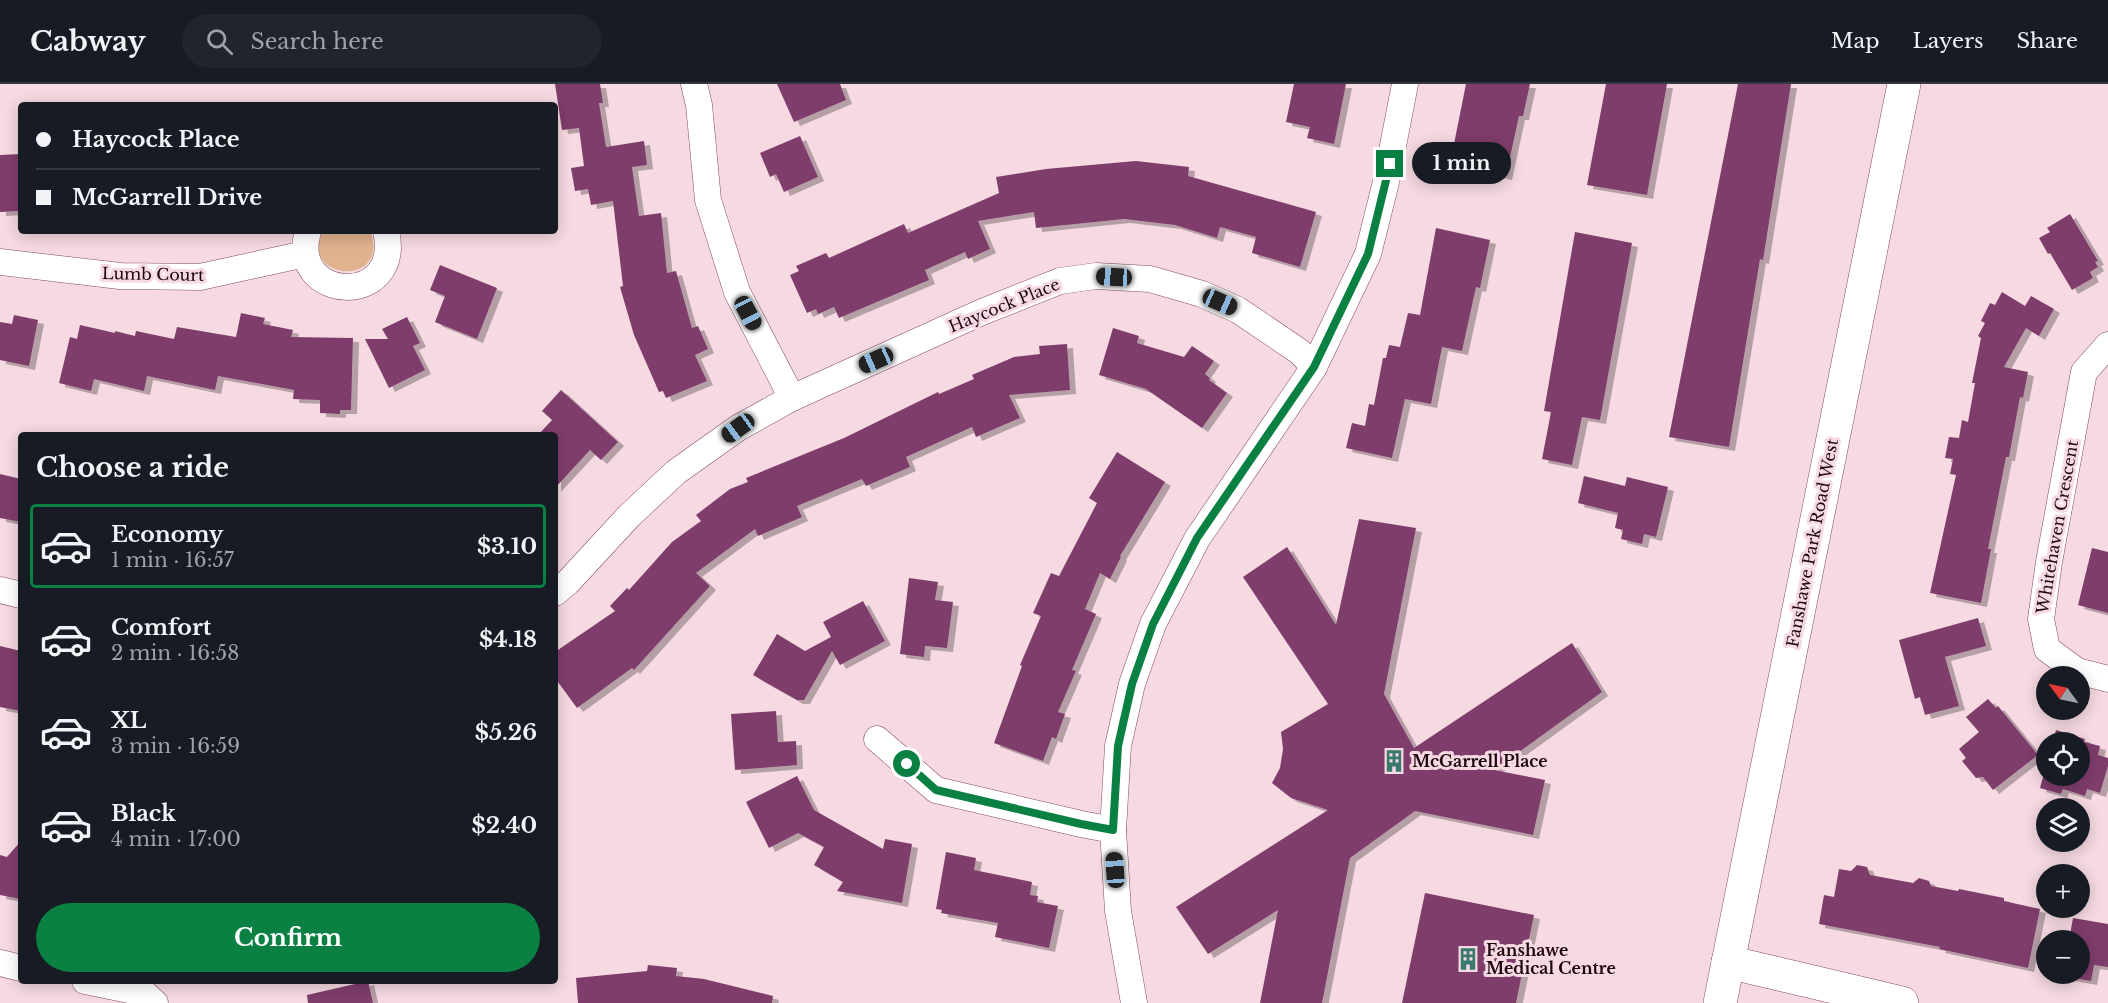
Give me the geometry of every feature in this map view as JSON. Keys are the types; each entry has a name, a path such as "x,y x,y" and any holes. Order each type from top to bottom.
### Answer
{"main road":[{"name":"Fanshawe Park Road West","path":"1720,1003 1904,84"},
{"path":"1728,962 1902,1003"}],"street":[{"path":"694,84 699,105 708,200 737,292 792,398"},
{"path":"1134,1003 1118,911 1113,830 1118,746 1132,684 1153,624 1197,538 1314,367 1368,254 1386,182 1405,84"},
{"name":"Lumb Court","path":"0,262 120,276 200,277 306,242 310,267 319,278 331,285 345,288 358,286 371,280 381,270 387,257 389,243 387,234"},
{"name":"Haycock Place","path":"558,590 629,516 676,472 738,428 792,398 982,312 1060,281 1096,276 1150,279 1202,294 1238,310 1300,352 1314,367"},
{"name":"Whitehaven Crescent","path":"2108,345 2084,372 2049,562 2041,619 2047,649 2077,670 2108,679"},
{"path":"0,590 18,594"},
{"path":"878,738 936,790 1113,830"},
{"path":"0,963 18,967"},
{"path":"100,984 144,993 155,1003"}],"shaded area":[{"path":"322,234 370,234 373,249 368,262 358,269 345,271 333,268 323,260 319,248"}],"building":[{"path":"555,84 600,84 603,103 599,103 606,147 644,141 647,165 632,167 639,216 661,213 667,273 676,271 692,328 698,326 708,349 695,355 707,381 666,398 663,391 659,392 634,335 620,287 623,286 613,201 591,205 588,189 575,191 571,168 584,166 579,128 562,130"},
{"path":"777,84 840,84 846,100 794,122"},
{"path":"1294,84 1346,84 1334,144 1307,138 1310,127 1286,122"},
{"path":"1466,84 1530,84 1523,116 1519,116 1506,176 1450,164"},
{"path":"1606,84 1667,84 1647,195 1587,185"},
{"path":"1738,84 1791,84 1763,260 1760,259 1729,447 1669,437"},
{"path":"800,136 818,177 784,192 776,174 770,177 760,153"},
{"path":"18,154 18,211 0,212 0,155"},
{"path":"1136,161 1189,167 1188,176 1316,212 1300,267 1252,253 1256,237 1220,227 1217,238 1175,225 1124,219 1036,228 1034,212 978,221 990,249 968,259 965,252 925,270 929,280 839,318 834,307 818,314 816,309 807,313 790,275 799,271 796,266 826,253 829,258 904,224 908,233 999,193 996,177 1046,169"},
{"path":"2070,214 2098,261 2095,262 2098,267 2090,272 2093,278 2072,290 2039,238 2050,232 2047,228"},
{"path":"1436,228 1490,240 1480,288 1476,287 1462,351 1442,347 1431,404 1405,399 1392,458 1346,448 1352,423 1365,426 1369,404 1374,405 1383,358 1386,358 1389,345 1400,347 1408,313 1420,315"},
{"path":"1575,232 1632,243 1600,420 1582,417 1572,465 1542,459 1551,412 1544,411"},
{"path":"440,265 497,288 477,339 435,322 445,296 430,290"},
{"path":"2002,292 2025,306 2031,296 2054,309 2039,336 2026,328 2004,367 2028,372 2023,398 2020,397 2009,457 2006,457 1988,549 1991,549 1981,603 1930,593 1956,475 1950,474 1953,459 1945,458 1949,437 1959,438 1962,420 1968,422 1975,383 1972,383 1981,338 1978,336 1985,323 1981,321 1990,303 1995,305"},
{"path":"241,313 265,318 263,324 293,330 291,337 353,338 351,410 340,410 340,414 320,413 320,400 293,399 294,390 218,376 215,390 147,376 144,391 94,379 91,391 59,383 70,337 77,339 80,325 135,336 136,331 174,339 177,327 236,337"},
{"path":"14,315 38,320 29,366 0,360 0,322 12,324"},
{"path":"407,317 420,343 413,346 425,370 389,388 365,339 388,339 382,329"},
{"path":"1113,328 1139,336 1137,343 1184,357 1192,346 1214,361 1205,374 1210,378 1209,380 1227,393 1202,428 1146,389 1099,375"},
{"path":"1067,344 1070,390 1009,395 1020,418 976,437 972,427 906,457 910,467 866,486 862,479 797,506 802,517 758,536 755,529 696,573 710,586 634,670 632,668 577,708 558,682 558,650 615,611 610,606 627,588 629,590 672,542 701,521 696,515 730,489 748,482 746,478 844,438 938,392 939,394 974,379 972,375 1014,357 1040,354 1039,346"},
{"path":"561,390 618,442 601,460 590,450 558,485 558,432 541,432 552,420 542,411"},
{"path":"1117,452 1165,482 1120,556 1110,579 1100,573 1085,609 1096,614 1072,670 1076,671 1058,712 1065,714 1056,739 1052,737 1043,761 994,743 1022,666 1020,665 1041,616 1033,613 1051,573 1059,576 1097,503 1089,498"},
{"path":"0,474 18,478 18,521 0,518"},
{"path":"1584,476 1625,486 1627,477 1668,487 1656,537 1644,534 1642,544 1621,539 1623,530 1615,528 1618,513 1578,503"},
{"name":"McGarrell Place","path":"1359,519 1416,528 1384,694 1414,748 1572,643 1602,692 1494,770 1545,780 1533,835 1415,811 1350,858 1322,1003 1260,1003 1278,910 1208,954 1176,907 1328,810 1291,798 1272,783 1280,768 1283,749 1281,732 1328,704 1243,577 1287,547 1336,625"},
{"path":"2092,548 2108,552 2108,613 2078,605"},
{"path":"909,578 938,582 935,600 953,602 947,648 925,646 924,657 900,654"},
{"path":"863,601 885,641 840,665 832,651 804,700 797,700 753,675 777,634 805,651 831,637 823,622"},
{"path":"1978,618 1986,646 1945,657 1959,706 1925,715 1920,697 1915,699 1899,640"},
{"path":"0,646 18,650 18,710 0,707"},
{"path":"1988,699 1996,708 1998,706 2036,753 2036,757 1993,790 1983,777 1976,778 1962,761 1966,758 1959,749 1979,732 1966,717"},
{"path":"776,711 778,742 796,741 797,765 735,770 731,714"},
{"path":"2090,744 2100,746 2098,755 2108,758 2100,793 2087,789 2085,796 2063,789 2061,794 2040,788 2041,786 2090,786"},
{"path":"797,776 814,810 883,849 885,839 912,844 902,903 837,891 843,882 814,865 824,847 798,833 769,848 746,802"},
{"path":"18,844 18,898 0,895 0,855 7,857"},
{"path":"946,852 976,858 974,870 1032,882 1030,895 1038,896 1037,902 1058,906 1049,948 995,937 998,923 941,913 942,910 936,909"},
{"path":"1857,865 1867,867 1870,875 1913,883 1919,878 1929,881 1931,886 2004,898 2004,901 2036,908 2036,918 2038,918 2028,968 1939,949 1940,947 1819,924 1824,895 1834,897 1839,869 1851,871"},
{"name":"Fanshawe Medical Centre","path":"1425,893 1534,915 1516,1003 1402,1003"},
{"path":"2073,918 2108,924 2108,967 2094,965 2091,981 2090,930 2071,930"},
{"path":"648,965 677,968 676,976 704,979 773,996 772,1003 578,1003 576,978 647,971"},
{"path":"355,984 369,984 373,1003 308,1003 307,995"}],"place":[{"name":"McGarrell Place","path":"1394,761"},
{"name":"Fanshawe Medical Centre","path":"1468,959"}],"route":[{"path":"907,764 936,790 1113,830 1118,746 1132,684 1153,624 1197,538 1314,367 1368,254 1390,164"}]}
